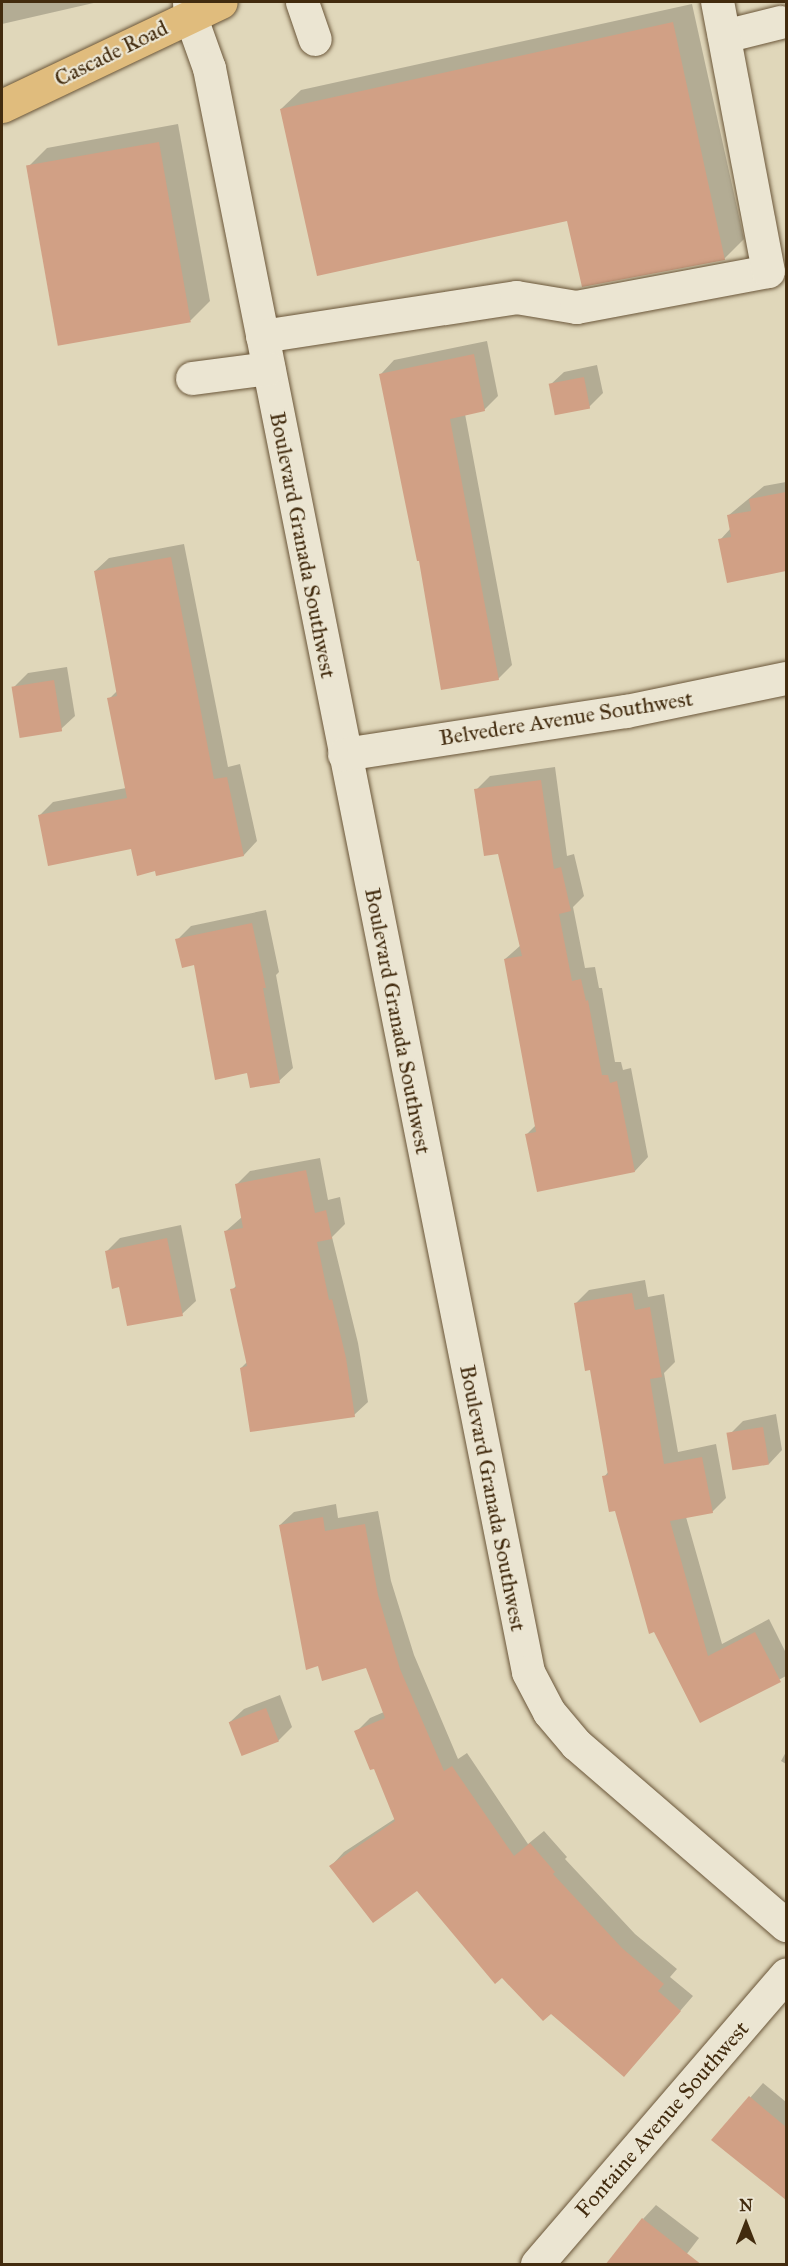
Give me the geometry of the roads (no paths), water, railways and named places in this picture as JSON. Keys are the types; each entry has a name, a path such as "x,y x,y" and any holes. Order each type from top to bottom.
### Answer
{"main road":[{"name":"Cascade Road","path":"2,106 190,8 221,2"}],"street":[{"path":"302,2 315,39"},
{"path":"262,336 516,297 576,307 768,271 717,2"},
{"name":"Boulevard Granada Southwest","path":"190,8 209,68 528,1672 549,1712 576,1744 786,1925"},
{"path":"724,36 780,22"},
{"path":"192,378 268,368"},
{"name":"Belvedere Avenue Southwest","path":"344,754 626,711 786,678"},
{"name":"Fontaine Avenue Southwest","path":"537,2265 786,1974"}]}
